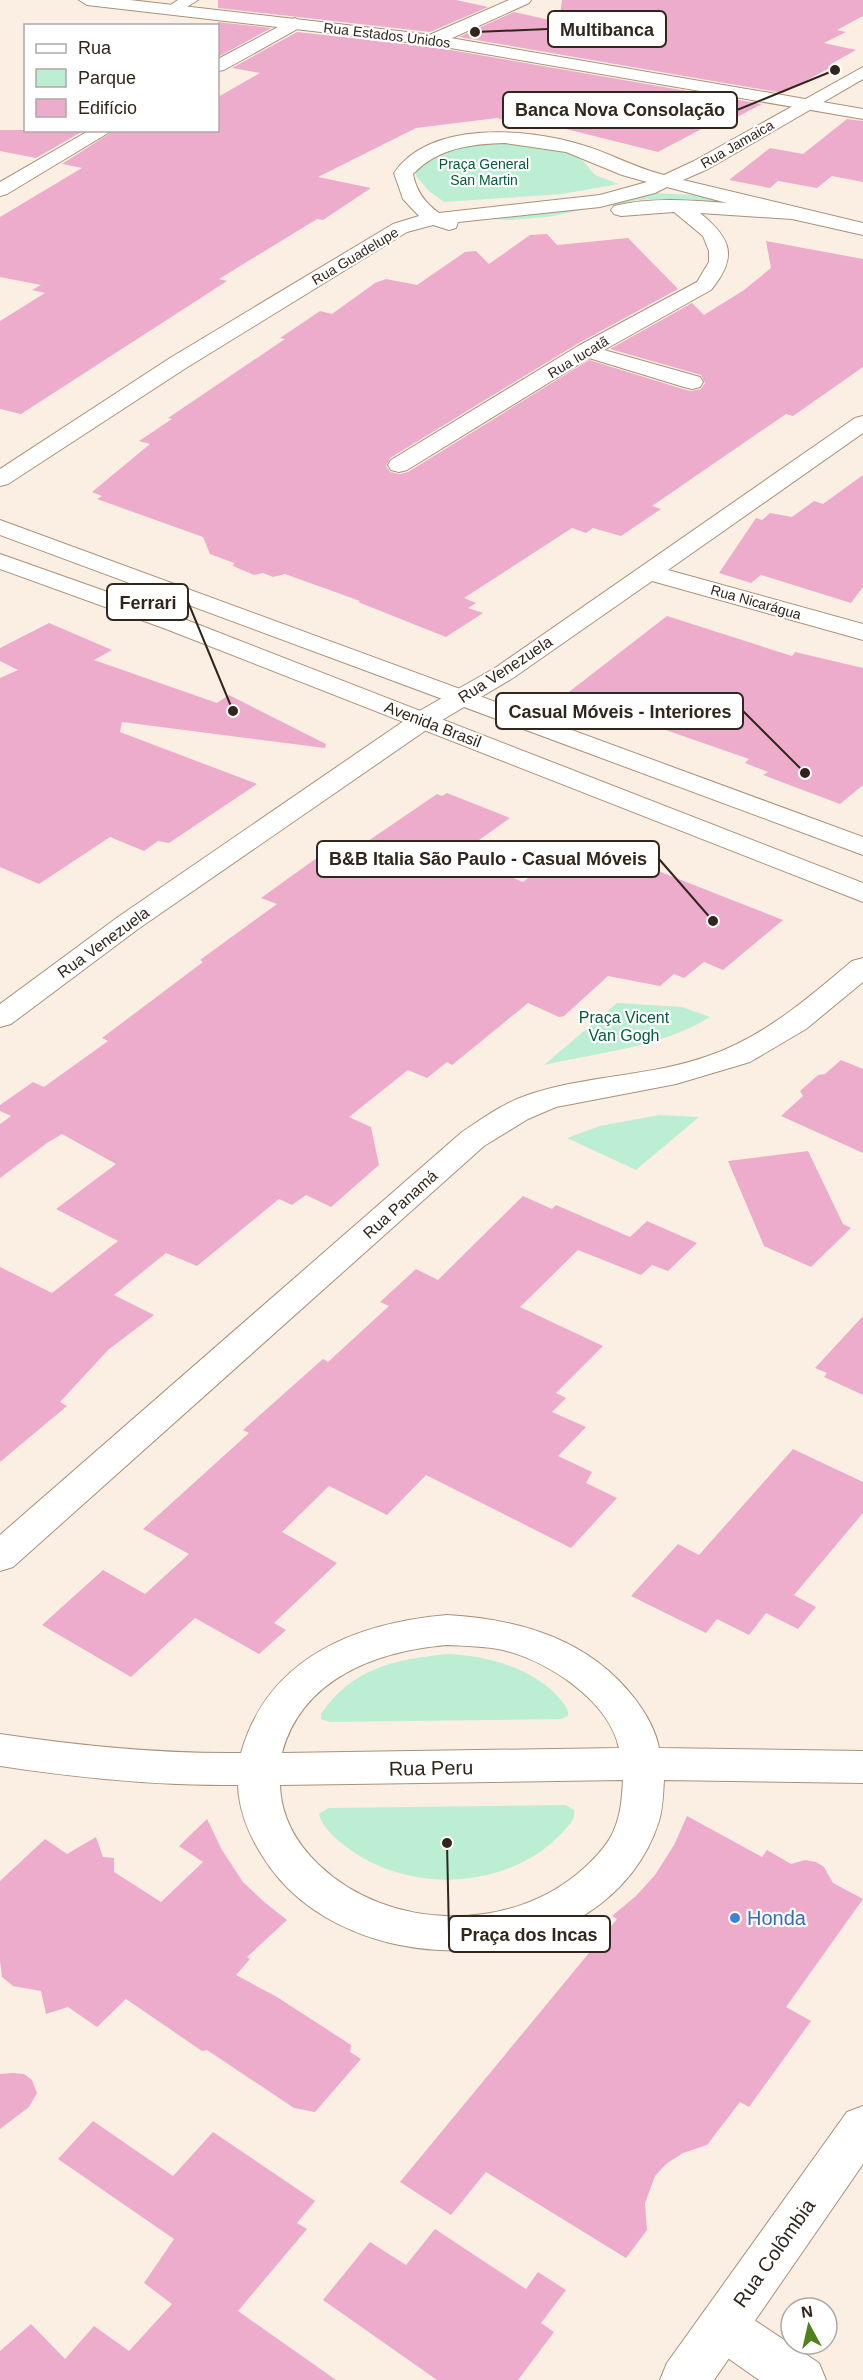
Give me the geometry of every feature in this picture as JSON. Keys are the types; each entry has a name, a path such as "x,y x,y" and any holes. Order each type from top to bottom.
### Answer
{"street":[{"name":"Rua Estados Unidos","path":"87,0 433,40 863,114"},
{"path":"171,10 190,0"},
{"path":"433,40 523,0"},
{"path":"219,65 295,23"},
{"name":"Rua Jamaica","path":"668,182 863,72"},
{"path":"0,190 101,132"},
{"path":"513,230 460,227 435,219 412,199 405,185 403,173 411,162 448,144 474,140 514,139 554,143 573,148 632,172 790,214 863,230"},
{"name":"Rua Guadelupe","path":"0,479 178,363 387,235 406,226 435,219 600,201 627,196 668,182"},
{"path":"572,223 628,209 680,207 790,214"},
{"path":"680,207 710,230 730,219 761,213"},
{"name":"Rua Iucatã","path":"399,465 586,351 704,286 715,274 720,262 719,246 710,230"},
{"path":"586,351 692,382"},
{"name":"Rua Venezuela","path":"0,1018 128,923 423,720 504,673 862,425"},
{"name":"Avenida Brasil","path":"0,527 863,847"},
{"name":"Avenida Brasil","path":"0,561 175,624 863,893"},
{"name":"Rua Nicarágua","path":"648,572 863,632"},
{"name":"Rua Panamá","path":"0,1557 473,1139 512,1113 544,1100 678,1075 721,1063 766,1043 801,1018 863,967"},
{"path":"447,1630 503,1635 554,1653 577,1667 615,1700 639,1742 644,1764 645,1790 640,1815 630,1841 615,1864 594,1885 569,1903 540,1917 507,1927 473,1933 450,1933 404,1928 371,1920 315,1890 293,1869 264,1822 258,1796 257,1770 270,1725 294,1693 318,1670 340,1657 383,1640 419,1632 447,1630"},
{"name":"Rua Peru","path":"0,1750 97,1764 186,1770 644,1764 863,1767"},
{"name":"Rua Colômbia","path":"685,2380 863,2126"},
{"path":"722,2326 801,2380"}],"green space":[{"name":"Praça General San Martin","path":"515,144 549,148 573,155 584,162 595,175 619,184 562,194 444,202 429,191 416,176 416,169 427,161 451,151 476,146"},
{"name":"Praça General San Martin","path":"654,193 693,195 737,202 734,206 691,199 636,200 630,203 600,206 548,217 511,220 473,218 613,202"},
{"name":"Praça Vicent Van Gogh","path":"617,1003 682,1007 710,1017 671,1036 629,1048 544,1065"},
{"path":"659,1115 699,1117 636,1170 567,1138 600,1126"},
{"path":"448,1654 494,1661 524,1672 549,1688 560,1699 568,1711 568,1716 561,1719 330,1722 321,1719 321,1714 333,1698 361,1676 393,1663"},
{"path":"566,1805 574,1810 573,1820 540,1852 516,1865 489,1875 460,1879 432,1879 404,1874 377,1865 337,1840 324,1825 319,1814 328,1808"}],"building":[{"path":"218,0 456,0 488,7 430,32 218,8"},
{"path":"562,0 863,0 863,16 837,30 846,32 824,43 856,50 831,64 835,65 783,93 459,37 514,12 559,22"},
{"path":"218,22 271,28 219,56"},
{"path":"297,32 433,47 762,104 718,127 707,126 658,152 550,125 509,122 497,118 416,128 318,177 371,188 323,220 317,219 219,279 227,281 21,414 0,409 0,321 45,293 32,290 41,285 0,277 0,217 82,168 62,164 112,132 219,132 219,96 260,73 232,68"},
{"path":"847,119 863,121 863,182 832,176 817,188 778,181 770,188 729,180 770,148 803,154"},
{"path":"0,130 82,132 36,158 0,151"},
{"path":"547,234 557,245 628,238 678,289 577,344 390,458 386,466 390,472 400,474 408,472 589,360 683,389 691,391 701,389 705,383 701,375 610,349 692,303 704,315 744,290 771,268 766,241 863,259 863,367 793,416 786,414 652,506 661,509 621,536 593,528 586,533 572,528 464,598 476,603 468,608 483,613 446,637 358,602 360,601 285,574 273,577 263,573 254,575 233,566 234,563 210,554 203,537 97,499 102,496 92,492 150,444 139,441 172,419 168,418 285,339 280,338 320,311 332,314 375,283 386,279 417,285 465,252 476,251 489,264 530,235"},
{"path":"863,475 863,587 851,603 761,575 751,583 719,573 756,518 762,520 770,513 792,517 814,501 823,504"},
{"path":"667,616 792,656 795,652 863,668 863,785 840,804 763,775 768,772 745,763 749,759 565,695"},
{"path":"49,623 112,650 94,660 217,703 229,695 326,744 325,748 122,722 120,732 257,784 169,843 158,841 144,851 110,837 39,884 0,867 0,678 18,670 0,661 0,648"},
{"path":"447,793 510,818 458,855 523,882 579,840 783,920 723,970 704,962 684,978 674,974 660,986 608,976 564,1016 559,1017 528,1003 452,1065 447,1062 427,1078 408,1070 349,1117 371,1127 379,1165 331,1207 306,1195 292,1205 279,1199 197,1266 166,1253 114,1295 154,1315 108,1350 60,1402 67,1406 0,1462 0,1267 52,1293 118,1241 56,1209 116,1164 62,1134 0,1178 0,1124 11,1116 0,1111 0,1105 33,1082 44,1087 108,1041 102,1038 203,962 200,960 277,904 261,898 332,847 349,854 437,794 442,796"},
{"path":"841,1060 863,1069 863,1153 781,1116 803,1096 800,1091 818,1075 825,1074"},
{"path":"808,1151 843,1224 851,1228 811,1267 764,1246 728,1161"},
{"path":"523,1196 552,1209 556,1205 630,1237 647,1221 697,1243 668,1271 652,1265 641,1275 578,1250 520,1307 603,1346 556,1393 566,1398 552,1412 586,1427 558,1456 592,1472 586,1483 617,1498 571,1548 426,1475 387,1515 329,1486 282,1532 337,1563 274,1623 286,1630 259,1654 195,1618 131,1677 42,1625 103,1570 145,1594 189,1554 143,1529 249,1433 243,1430 323,1359 328,1362 389,1306 380,1302 416,1269 438,1280"},
{"path":"863,1316 863,1395 824,1377 827,1373 815,1368"},
{"path":"793,1449 863,1482 863,1513 794,1595 816,1607 798,1629 766,1613 749,1635 717,1619 706,1633 631,1596 678,1544 699,1555"},
{"path":"687,1816 762,1857 767,1850 791,1864 805,1860 816,1862 824,1867 833,1883 863,1899 786,2007 811,2021 749,2107 740,2102 707,2145 683,2153 666,2164 655,2176 645,2203 647,2230 626,2258 486,2172 451,2215 400,2182 617,1919 612,1916 636,1896 655,1875 674,1845"},
{"path":"207,1819 222,1850 243,1882 287,1920 247,1957 250,1959 236,1975 277,1997 351,2045 350,2052 361,2059 315,2112 294,2108 207,2050 202,2051 126,1999 97,2027 68,2007 46,2014 41,1991 13,1986 2,1977 0,1881 45,1839 67,1854 96,1837 103,1857 114,1858 114,1872 161,1902 203,1862 179,1846"},
{"path":"0,2074 24,2074 32,2080 37,2093 29,2107 0,2129"},
{"path":"93,2121 173,2176 213,2132 315,2201 297,2223 307,2229 238,2311 336,2380 0,2380 0,2351 31,2324 65,2359 94,2326 129,2351 172,2304 144,2283 174,2239 58,2159"},
{"path":"435,2229 526,2289 538,2272 566,2290 541,2323 554,2332 518,2380 437,2380 323,2300 370,2242 406,2265"}],"place":[{"name":"Multibanca","path":"475,32"},
{"name":"Banca Nova Consolação","path":"835,70"},
{"name":"Ferrari","path":"233,711"},
{"name":"Casual Móveis - Interiores","path":"805,773"},
{"name":"B&B Italia São Paulo - Casual Móveis","path":"713,921"},
{"name":"Praça dos Incas","path":"447,1843"},
{"name":"Honda","path":"735,1918"}]}
